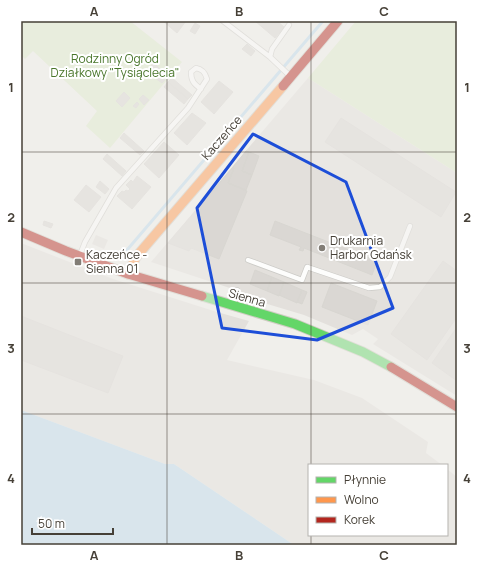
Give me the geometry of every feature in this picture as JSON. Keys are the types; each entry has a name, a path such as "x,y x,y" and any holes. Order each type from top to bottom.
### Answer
{"street":[{"name":"Kaczeńce","path":"128,274 136,257 288,75 338,21"},
{"name":"Sienna","path":"21,232 128,274 324,334 405,375 457,408"}],"lane":[{"path":"223,21 270,57 288,75"},
{"path":"270,57 272,49 289,25"},
{"path":"79,256 91,231 116,188 188,108 200,90 207,79 206,73 203,70 196,68 191,72 191,78 200,90"},
{"path":"248,260 302,280 307,267 369,288 380,287 390,277 410,226"},
{"path":"231,306 237,290"}],"highlighted area":[{"path":"253,134 346,182 393,308 317,340 222,328 197,208"}],"shaded area":[{"path":"308,78 457,173 457,396 373,344 378,339 363,329 352,335 304,315 241,296 242,292 151,262"},
{"path":"96,235 108,240 104,249 92,244"},
{"path":"21,243 113,279 249,321 227,360 314,380 362,398 428,442 426,453 441,464 308,464 308,536 448,536 448,470 457,477 457,545 294,545 174,464 165,464 21,410"}],"green space":[{"name":"Rodzinny Ogród Działkowy \"Tysiąclecia\"","path":"21,21 130,21 182,62 110,148 86,126 97,111 33,51 25,59 21,55"},
{"path":"356,21 457,21 457,173 308,78"}],"water":[{"path":"21,410 165,464 174,464 294,545 21,545"}],"building":[{"path":"163,21 186,21 177,33"},
{"path":"255,21 277,21 284,27 275,38"},
{"path":"195,23 200,26 195,34 190,31"},
{"path":"247,44 255,51 251,56 242,49"},
{"path":"154,63 160,69 157,73 151,66"},
{"path":"160,69 167,74 164,78 157,73"},
{"path":"159,74 165,80 162,83 155,78"},
{"path":"172,78 192,95 188,99 168,82"},
{"path":"219,81 233,92 214,114 201,102"},
{"path":"168,82 188,99 184,104 164,87"},
{"path":"124,92 130,98 122,107 116,101"},
{"path":"143,95 149,100 144,105 139,99"},
{"path":"137,102 139,104 136,108 133,106"},
{"path":"192,113 206,123 187,145 174,133"},
{"path":"341,118 456,192 441,217 325,142"},
{"path":"124,133 144,151 140,155 120,138"},
{"path":"164,142 179,155 159,178 144,164"},
{"path":"246,151 249,152 242,171 252,175 246,190 228,183 234,168 233,167"},
{"path":"249,152 259,156 252,175 242,171"},
{"path":"107,154 126,171 122,176 103,159"},
{"path":"233,167 234,168 228,183 247,191 219,259 191,248 189,251 168,243"},
{"path":"137,176 151,187 132,209 117,196 122,191 128,191 130,189 126,185 131,180 133,182"},
{"path":"100,181 109,189 105,194 96,187"},
{"path":"86,185 101,197 89,212 74,200"},
{"path":"44,221 53,224 51,228 43,225"},
{"name":"Drukarnia Harbor Gdańsk","path":"275,221 377,261 372,275 304,248 303,251 299,250 301,247 270,235"},
{"path":"443,261 457,271 457,317 427,360 391,334"},
{"path":"255,270 272,277 267,291 250,284"},
{"path":"272,277 284,282 279,296 267,291"},
{"path":"284,282 302,290 297,303 279,295"},
{"path":"331,283 377,301 368,325 322,307"},
{"path":"302,290 307,292 302,304 297,302"},
{"path":"21,316 123,356 108,393 21,360"},
{"path":"457,327 457,381 432,363"}],"waterway":[{"path":"127,250 323,21"}],"traffic: fast":[{"path":"202,296 295,324 363,352 391,367"}],"traffic: slow":[{"path":"128,274 136,257 283,86"}],"traffic: jam":[{"path":"283,86 338,21"},
{"path":"21,232 66,251 128,274 202,296"},
{"path":"391,367 457,407"}],"place":[{"name":"Drukarnia Harbor Gdańsk","path":"322,248"},
{"name":"Kaczeńce - Sienna 01","path":"78,262"}]}
